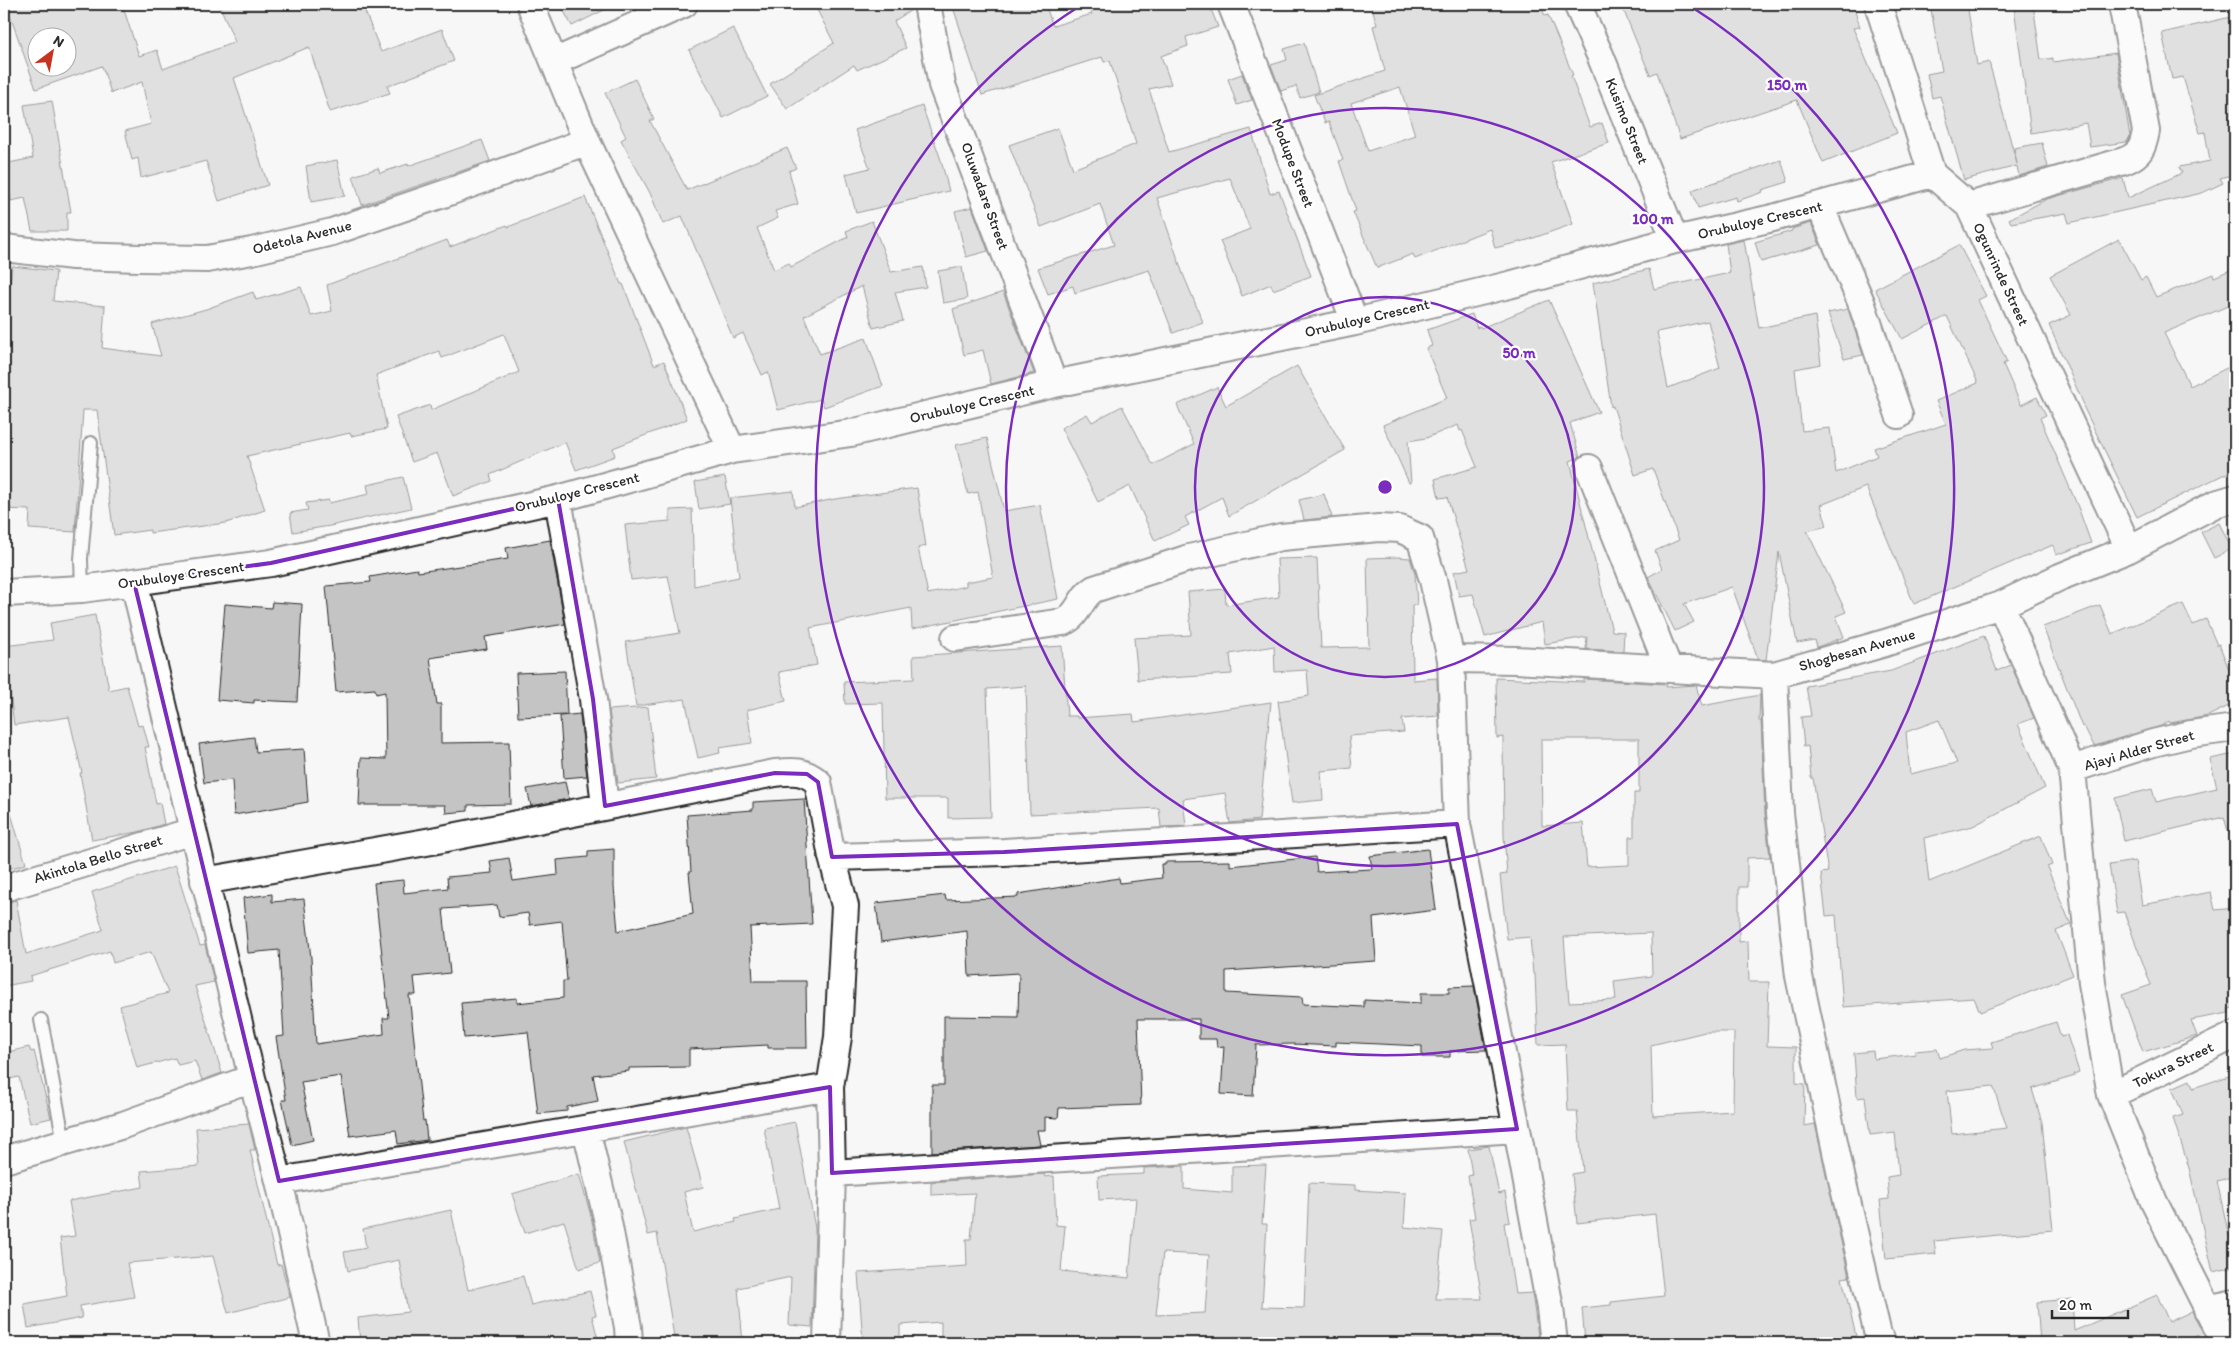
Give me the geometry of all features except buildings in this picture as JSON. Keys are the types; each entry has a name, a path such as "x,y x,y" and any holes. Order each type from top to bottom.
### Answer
{"street":[{"path":"530,4 588,144 732,450"},
{"path":"554,62 684,4"},
{"name":"Oluwadare Street","path":"927,4 942,85 1054,384"},
{"name":"Modupe Street","path":"1231,4 1355,322"},
{"name":"Kusimo Street","path":"1577,4 1600,55 1675,240"},
{"path":"1878,4 1932,174"},
{"path":"1969,206 2124,161 2136,156 2144,148 2146,131 2122,4"},
{"name":"Odetola Avenue","path":"4,248 73,256 150,258 207,258 252,251 332,232 574,146 588,144"},
{"name":"Orubuloye Crescent","path":"4,593 82,589 271,563 558,499 732,450 851,433 1054,384 1355,322 1509,285 1675,240 1820,206 1932,174"},
{"name":"Ogunrinde Street","path":"1932,174 1969,206 2129,549"},
{"path":"1820,206 1861,302 1900,415"},
{"path":"1589,468 1669,668"},
{"name":"Shogbesan Avenue","path":"1451,659 1516,660 1774,675 1885,643 2001,605 2129,549 2215,504 2235,498"},
{"path":"558,499 593,699 605,806"},
{"path":"955,638 1063,622 1074,616 1087,595 1094,589 1189,558 1281,537 1380,528 1400,529 1420,538 1433,580 1451,659 1457,824 1517,1129 1550,1308 1554,1343"},
{"path":"134,582 204,881 279,1181 316,1343"},
{"path":"2001,605 2072,770 2092,983 2111,1095 2154,1202 2225,1343"},
{"path":"1774,675 1780,813 1799,976 1854,1232 1878,1335 1883,1343"},
{"name":"Ajayi Alder Street","path":"2072,770 2153,743 2191,734 2235,728"},
{"path":"204,881 432,841 775,773 794,771 808,774 818,782 832,857 845,906 838,1037 830,1087 832,1173 827,1343"},
{"path":"832,857 1004,852 1457,824"},
{"name":"Akintola Bello Street","path":"4,888 193,830"},
{"name":"Tokura Street","path":"2111,1095 2235,1035"},
{"path":"4,1160 123,1125 252,1078"},
{"path":"279,1181 830,1087"},
{"path":"586,1129 608,1222 628,1327 629,1343"},
{"path":"832,1173 1517,1129"},
{"path":"2207,1308 2235,1303"}],"lane":[{"path":"82,589 81,559 91,443"},
{"path":"41,1020 64,1142"}],"highlighted area":[{"path":"558,499 593,699 605,806 775,773 807,774 818,782 832,857 1004,852 1457,824 1517,1129 832,1173 830,1087 279,1181 134,582 271,563"}]}
